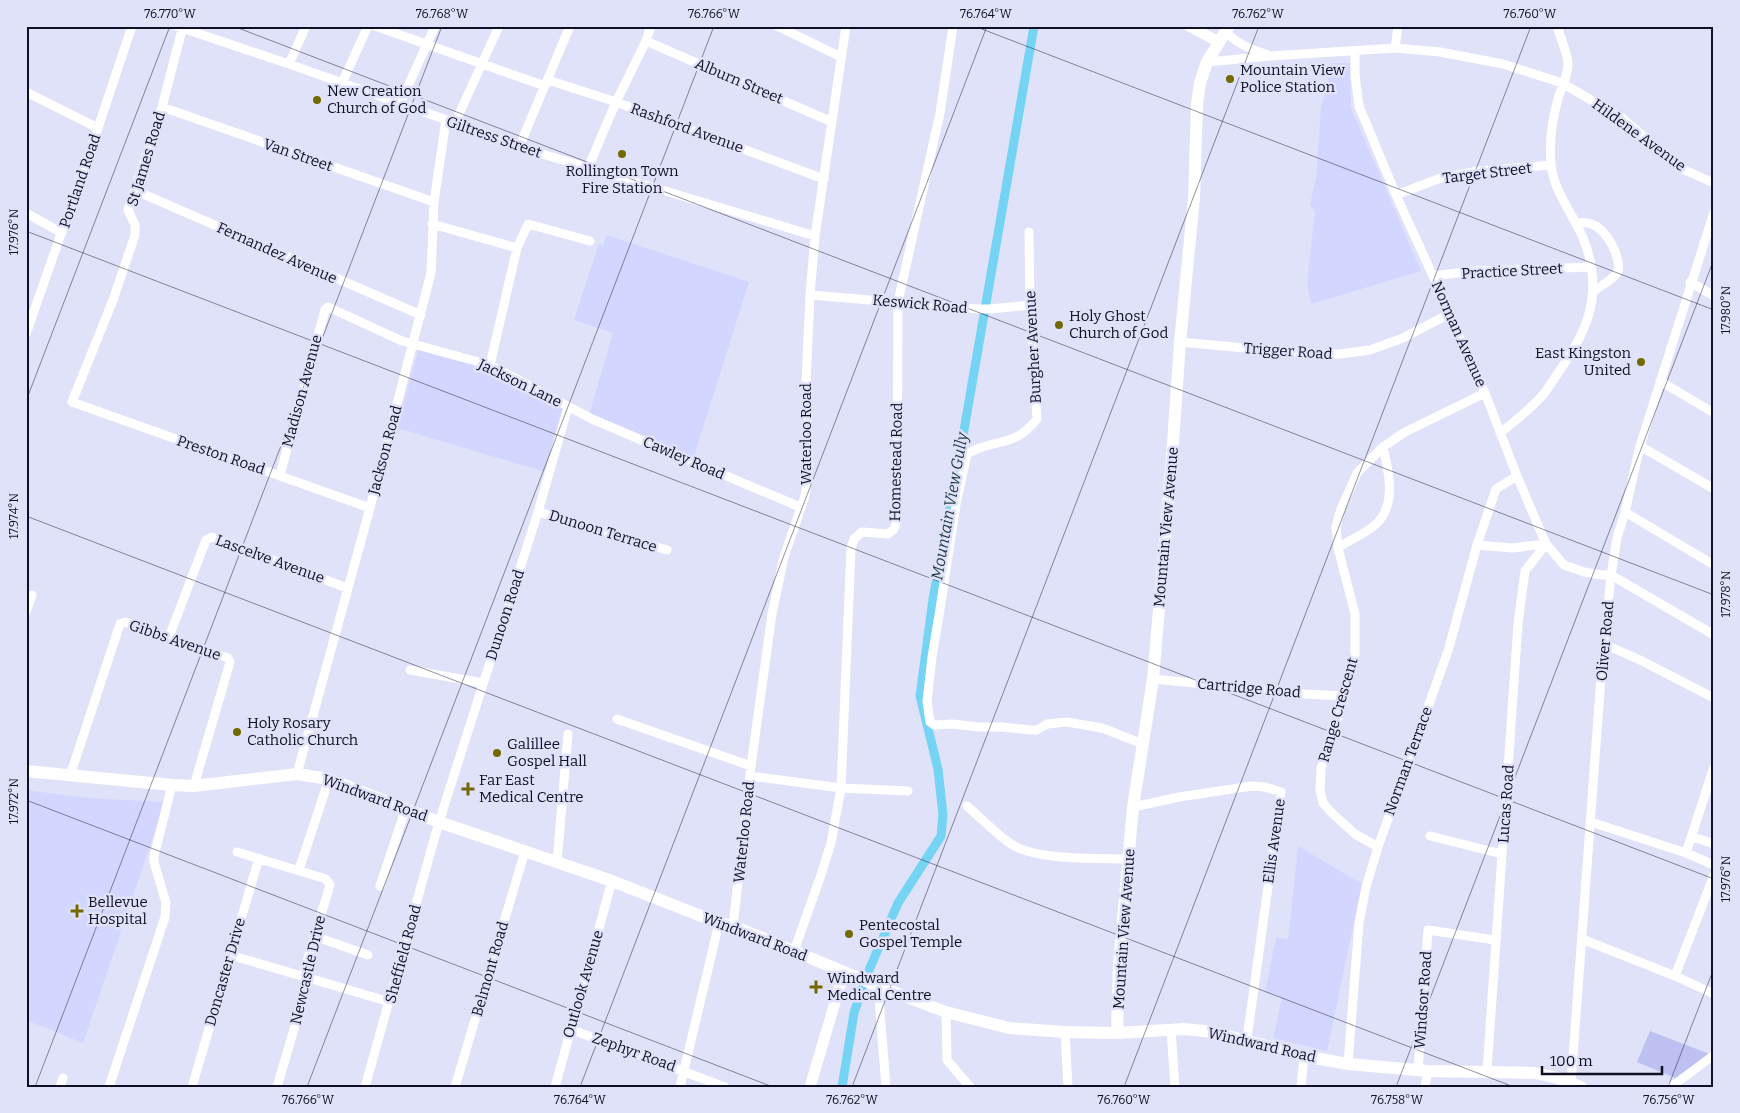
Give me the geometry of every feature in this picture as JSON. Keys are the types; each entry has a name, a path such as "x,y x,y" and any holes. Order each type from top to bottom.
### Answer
{"main road":[{"name":"Mountain View Avenue","path":"1117,1033 1119,964 1133,807 1153,679 1180,342 1194,198 1197,104 1200,82 1207,62 1224,33"},
{"name":"Windward Road","path":"26,771 194,786 297,774 329,779 439,822 612,881 719,923 733,926 946,1012 1009,1028 1065,1032 1117,1033 1171,1030 1213,1032 1247,1039 1304,1056 1348,1064 1423,1070 1536,1073 1557,1082 1576,1085"}],"street":[{"name":"Portland Road","path":"26,334 132,26"},
{"path":"289,64 306,26"},
{"path":"342,83 368,26"},
{"name":"Rashford Avenue","path":"375,26 482,64 616,102 824,179"},
{"path":"400,104 436,26"},
{"name":"Jackson Road","path":"297,774 370,508 431,273 434,202 451,121 482,64 499,26"},
{"path":"519,147 570,26"},
{"path":"588,168 616,102 646,41 651,26"},
{"path":"777,26 841,57"},
{"name":"Waterloo Road","path":"733,926 751,766 772,614 784,557 805,496 809,467 806,383 810,295 815,236 846,26"},
{"name":"Homestead Road","path":"794,951 831,842 841,788 851,548 854,539 862,532 888,534 894,529 897,521 898,302 940,113 953,26"},
{"path":"1189,26 1224,33"},
{"path":"1395,48 1398,26"},
{"path":"1500,433 1541,397 1572,353 1590,314 1594,291 1586,246 1577,224 1562,201 1551,166 1551,132 1568,63 1557,26"},
{"name":"Giltress Street","path":"180,27 451,121 519,147 815,236"},
{"name":"St James Road","path":"72,402 114,300 135,235 135,225 128,210 162,107 180,27"},
{"name":"Hildene Avenue","path":"1224,33 1254,51 1271,56"},
{"name":"Alburn Street","path":"646,41 832,122"},
{"name":"Hildene Avenue","path":"1207,62 1395,48 1440,52 1503,64 1562,83 1622,118 1680,168 1714,184"},
{"name":"Norman Avenue","path":"1355,52 1355,75 1359,106 1466,355 1485,393 1546,544 1564,565 1584,572 1611,575"},
{"path":"26,92 98,128"},
{"name":"Van Street","path":"162,107 434,202"},
{"name":"Target Street","path":"1396,195 1438,178 1478,171 1551,166"},
{"name":"Fernandez Avenue","path":"134,190 421,315"},
{"name":"Oliver Road","path":"1576,1085 1582,939 1611,575 1617,538 1640,446 1690,282 1714,212"},
{"path":"26,213 62,233"},
{"path":"1577,224 1584,222 1600,228 1607,236 1618,261 1617,273 1614,278 1594,291"},
{"path":"432,224 517,248"},
{"path":"490,365 517,248 528,224 590,241"},
{"name":"Burgher Avenue","path":"1029,232 1030,305 1037,419 1024,433 1012,440 974,450 967,454 956,504 929,682 927,701 930,722 934,725 1002,726 1031,730 1037,730 1047,724 1067,722 1102,728 1143,744"},
{"name":"Practice Street","path":"1433,276 1473,271 1591,267"},
{"path":"1690,282 1714,296"},
{"name":"Keswick Road","path":"810,295 990,309 1030,305"},
{"name":"Jackson Lane","path":"326,308 413,344 490,365 568,407"},
{"name":"Madison Avenue","path":"280,476 326,308"},
{"name":"Trigger Road","path":"1180,342 1311,354 1340,354 1370,350 1403,338 1449,314"},
{"path":"1660,381 1714,413"},
{"name":"Range Crescent","path":"1378,847 1355,834 1332,813 1323,803 1320,790 1321,768 1345,696 1355,655 1355,614 1338,548 1336,527 1341,509 1357,473 1383,447 1405,432 1485,393"},
{"name":"Preston Road","path":"72,402 370,508"},
{"name":"Cawley Road","path":"568,407 800,507"},
{"name":"Dunoon Road","path":"439,822 538,512 568,407"},
{"path":"1640,446 1714,489"},
{"path":"1338,548 1374,526 1386,509 1389,481 1383,447"},
{"name":"Norman Terrace","path":"1348,1064 1359,923 1366,887 1378,847 1448,651 1477,545 1496,489 1517,476"},
{"name":"Dunoon Terrace","path":"538,512 667,550"},
{"path":"1625,512 1713,562"},
{"name":"Lascelve Avenue","path":"169,637 208,538 212,537 347,588"},
{"path":"1477,545 1512,548 1546,544"},
{"name":"Lucas Road","path":"1487,1071 1518,624 1525,571 1546,544"},
{"path":"1611,575 1713,633"},
{"path":"26,612 32,595"},
{"name":"Gibbs Avenue","path":"70,776 120,624 125,622 228,658 230,662 194,786"},
{"path":"1604,644 1640,660 1714,698"},
{"path":"410,670 483,683"},
{"name":"Cartridge Road","path":"1153,679 1304,694 1345,696"},
{"path":"618,720 751,766"},
{"path":"557,862 568,734"},
{"path":"1686,854 1714,767"},
{"path":"750,776 841,788 908,790"},
{"path":"237,852 299,870 329,779"},
{"path":"109,1087 165,917 166,903 154,856 172,785"},
{"name":"Ellis Avenue","path":"1133,807 1179,797 1252,786 1265,787 1281,792 1247,1039"},
{"path":"967,806 1011,845 1024,851 1042,855 1129,860"},
{"path":"380,886 406,808"},
{"name":"Sheffield Road","path":"365,1087 439,822"},
{"path":"1591,822 1714,865"},
{"path":"1430,836 1502,854"},
{"path":"1693,837 1714,844"},
{"name":"Belmont Road","path":"455,1087 525,851"},
{"name":"Doncaster Drive","path":"192,1087 259,858"},
{"name":"Newcastle Drive","path":"276,1087 309,978 305,968 330,884 326,879 299,870"},
{"path":"1675,976 1714,875"},
{"name":"Outlook Avenue","path":"555,1087 612,881"},
{"path":"680,1087 719,923"},
{"name":"Windsor Road","path":"1425,1087 1423,1070 1428,930 1495,940"},
{"path":"314,936 368,955"},
{"path":"1582,939 1675,976 1714,994"},
{"path":"230,955 390,1002"},
{"path":"810,1087 844,972"},
{"path":"878,986 886,1087"},
{"path":"946,1012 947,1060 970,1087"},
{"name":"Zephyr Road","path":"570,1029 685,1070 725,1087"},
{"path":"1171,1030 1175,1087"},
{"path":"1065,1032 1068,1087"},
{"path":"1671,1087 1714,1055"},
{"path":"1301,1087 1304,1056"}],"shaded area":[{"path":"1332,63 1350,63 1351,108 1421,271 1311,304 1307,283 1315,211 1310,205 1316,177 1321,108"},
{"path":"607,235 749,282 693,459 589,415 613,333 574,320 599,244 603,245"},
{"path":"419,347 497,372 568,412 549,473 397,428"},
{"name":"Bellevue Hospital","path":"26,790 88,798 165,802 83,1043 26,1020"},
{"path":"1298,846 1362,884 1327,1051 1273,1038 1282,998 1265,992 1276,937 1288,939"},
{"path":"1650,1031 1712,1055 1680,1080 1637,1062"}],"waterway":[{"name":"Mountain View Gully","path":"869,970 898,903 941,836 943,815 938,769 920,696 933,599 1034,26"},
{"name":"Mountain View Gully","path":"842,1087 854,1013 862,989"}],"place":[{"name":"Mountain View Police Station","path":"1230,79"},
{"name":"New Creation Church of God","path":"317,100"},
{"name":"Rollington Town Fire Station","path":"622,154"},
{"name":"Holy Ghost Church of God","path":"1059,325"},
{"name":"East Kingston United","path":"1641,362"},
{"name":"Holy Rosary Catholic Church","path":"237,732"},
{"name":"Galillee Gospel Hall","path":"497,753"},
{"name":"Far East Medical Centre","path":"468,789"},
{"name":"Bellevue Hospital","path":"77,911"},
{"name":"Pentecostal Gospel Temple","path":"849,934"},
{"name":"Windward Medical Centre","path":"816,987"}]}
